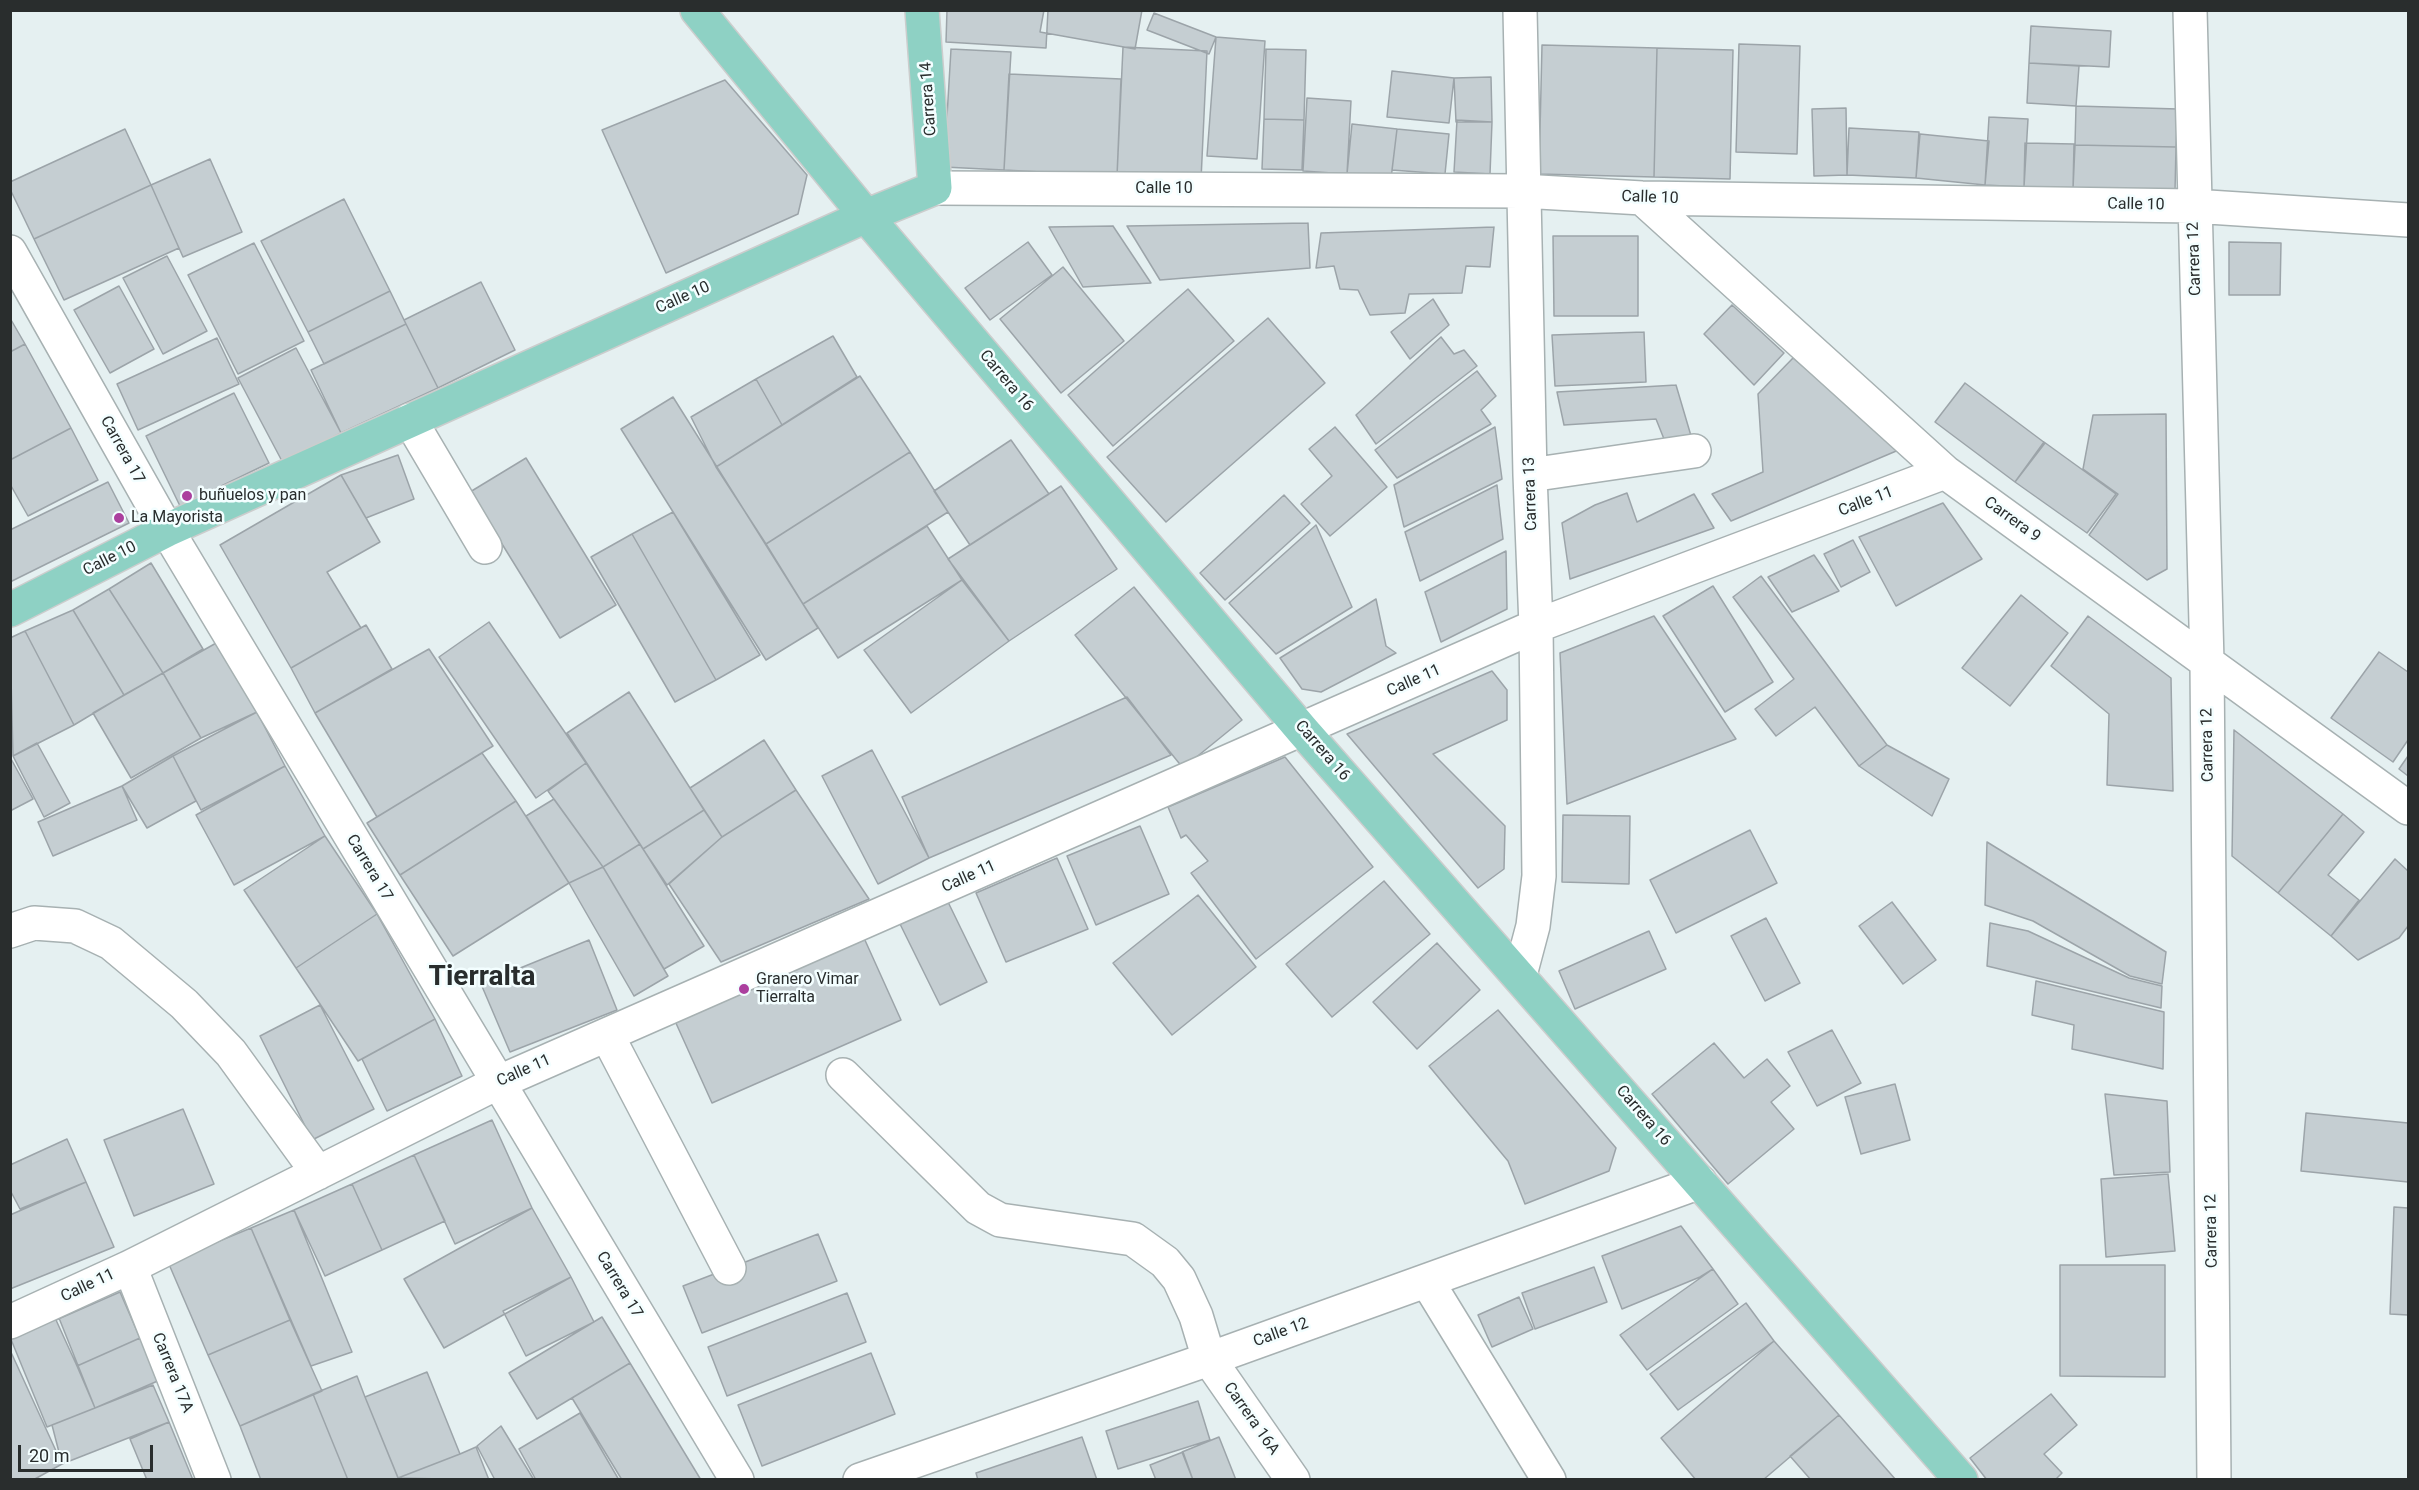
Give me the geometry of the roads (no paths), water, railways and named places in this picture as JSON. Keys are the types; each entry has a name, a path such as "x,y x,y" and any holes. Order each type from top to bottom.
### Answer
{"main road":[{"name":"Carrera 16","path":"697,10 866,216 1303,730 1961,1479"},
{"name":"Carrera 14","path":"922,10 935,188"},
{"name":"Calle 10","path":"10,610 167,530 866,216 935,188"}],"street":[{"name":"Carrera 13","path":"1520,10 1522,191 1536,626 1539,876 1533,926 1520,975"},
{"name":"Carrera 12","path":"2190,10 2193,206 2207,662 2214,1479"},
{"name":"Calle 10","path":"935,188 1522,191 1642,198 2193,206 2409,220"},
{"name":"Carrera 9","path":"1642,198 1945,472 2409,808"},
{"name":"Carrera 17","path":"10,252 167,530 497,1083 737,1479"},
{"path":"410,420 484,547"},
{"path":"1530,475 1694,451"},
{"name":"Calle 11","path":"10,1322 130,1267 497,1083 1536,626 1945,472"},
{"path":"10,931 34,923 75,926 111,942 184,1004 231,1053 318,1173"},
{"path":"607,1035 729,1268"},
{"name":"Carrera 16A","path":"843,1075 986,1212 1000,1220 1133,1239 1166,1262 1179,1279 1196,1316 1209,1359 1293,1479"},
{"name":"Calle 12","path":"860,1479 1209,1359 1700,1182"},
{"name":"Carrera 17A","path":"130,1267 214,1479"},
{"path":"1427,1281 1549,1479"}],"place":[{"name":"buñuelos y pan","path":"187,496"},
{"name":"La Mayorista","path":"119,518"},
{"name":"Granero Vimar Tierralta","path":"744,989"}],"district":[{"name":"Tierralta","path":"482,978"}]}
